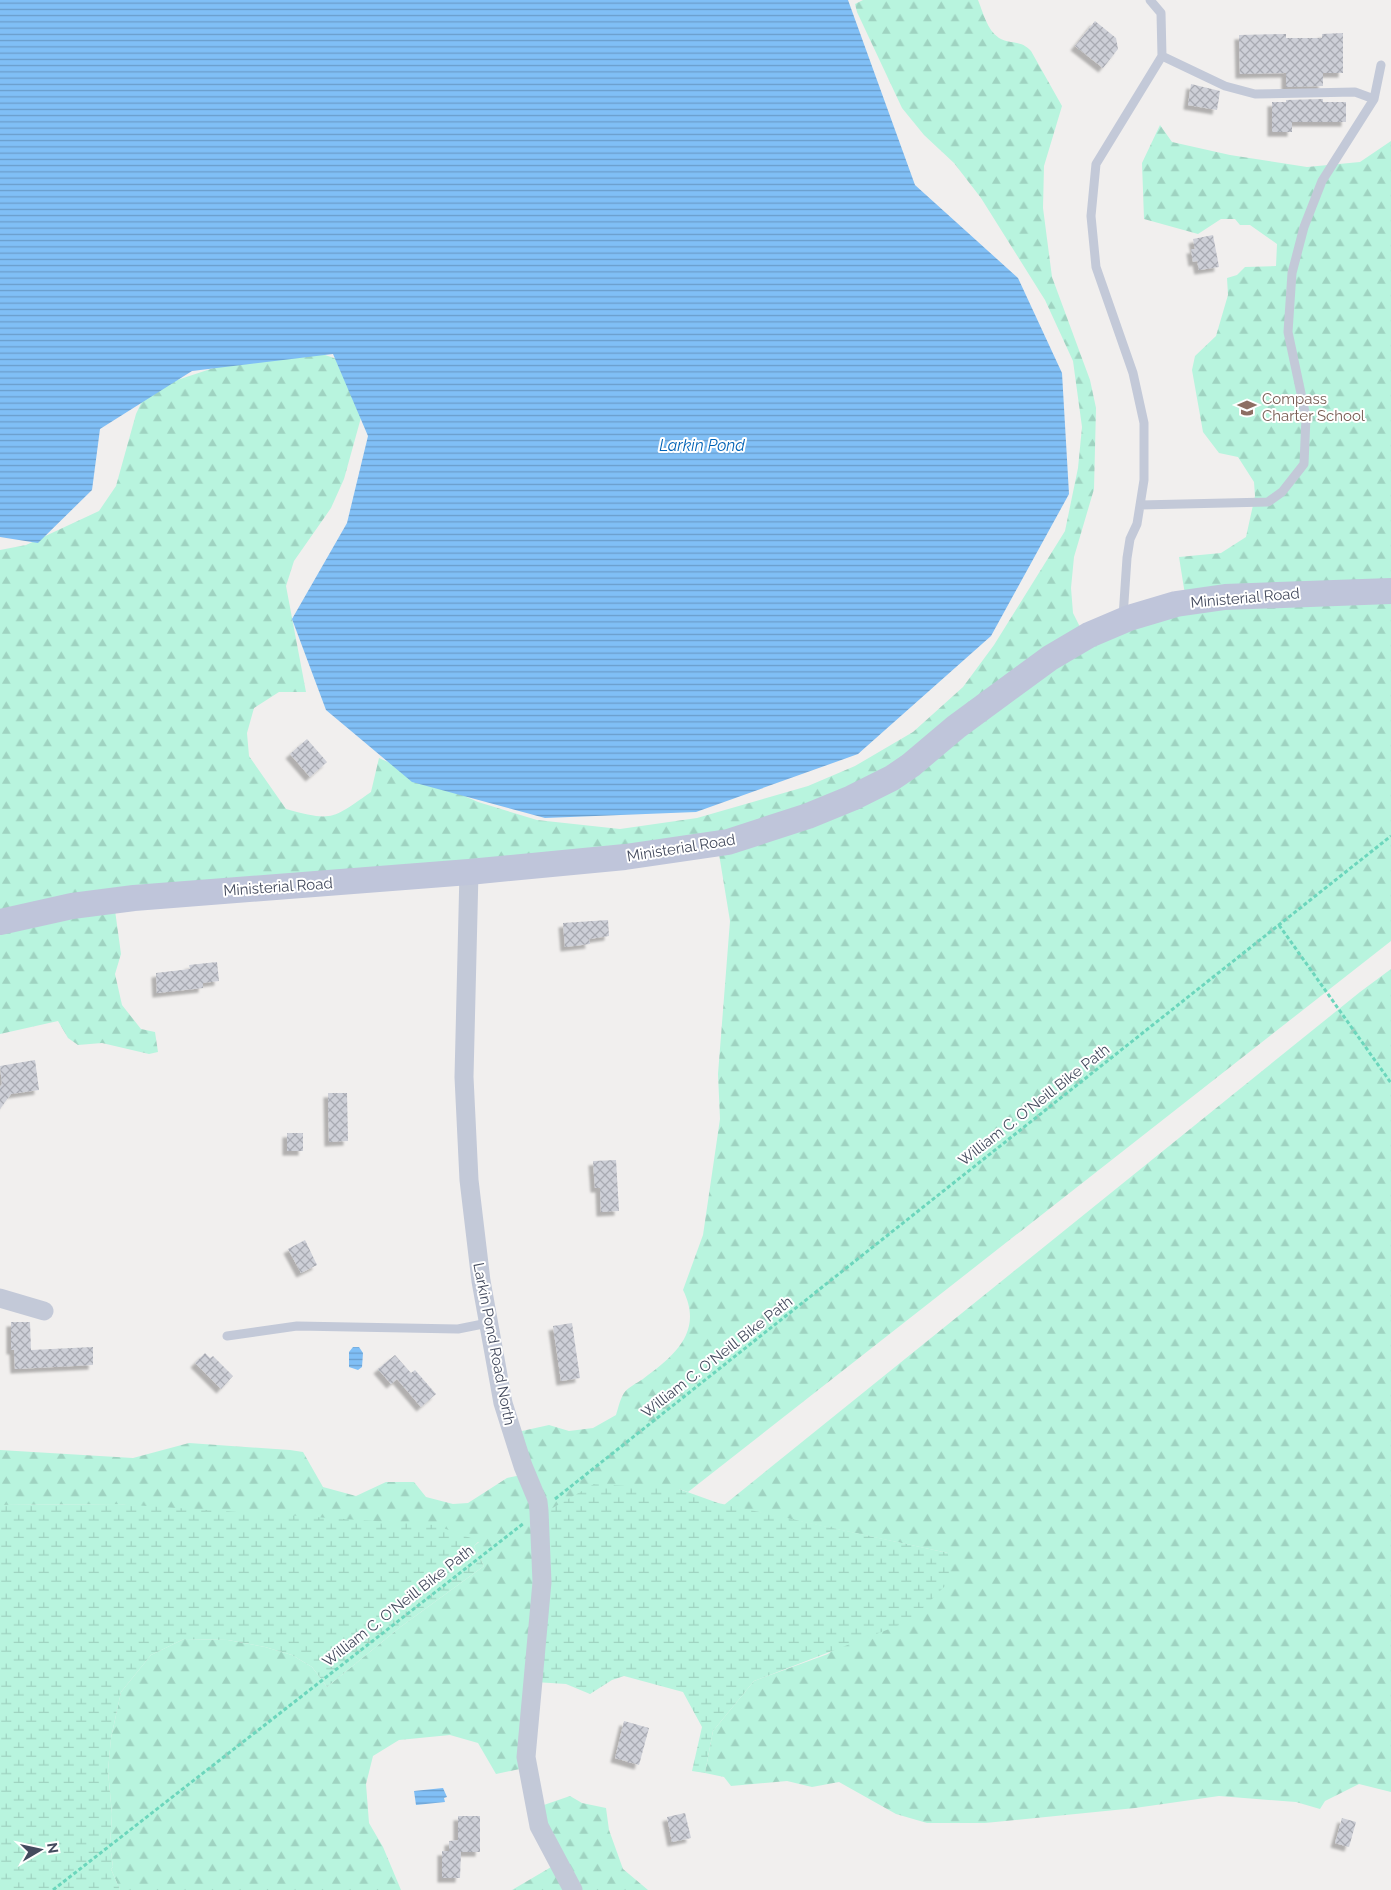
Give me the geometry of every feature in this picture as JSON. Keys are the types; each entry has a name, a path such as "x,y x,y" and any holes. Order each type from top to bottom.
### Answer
{"main road":[{"name":"Ministerial Road","path":"0,922 72,906 134,898 469,872 625,857 728,842 808,816 892,778 911,765 956,727 1050,658 1089,635 1123,620 1176,604 1225,597 1391,591"}],"street":[{"name":"Larkin Pond Road North","path":"469,872 464,1077 469,1180 481,1282 503,1403 523,1466 538,1502 539,1511 542,1582 526,1756 539,1826 574,1890"},
{"path":"0,1298 44,1311"}],"lane":[{"path":"1123,620 1127,558 1144,480 1144,423 1133,373 1096,267 1092,239 1091,198 1096,164 1162,56 1161,13 1150,0"},
{"path":"1162,56 1225,86 1255,94 1355,92 1374,99"},
{"path":"1140,505 1268,502 1282,492 1304,464 1306,417 1288,332 1292,273 1304,227 1322,180 1374,99 1381,65"},
{"path":"228,1336 297,1326 458,1329 488,1323"}],"path":[{"name":"William C. O'Neill Bike Path","path":"53,1890 539,1511 1391,836"},
{"path":"1279,925 1391,1083"}],"green space":[{"path":"863,0 978,0 986,20 995,35 1003,40 1019,43 1031,51 1062,106 1044,166 1043,208 1052,277 1090,380 1096,408 1094,489 1074,557 1071,588 1073,613 1083,633 1186,601 1179,557 1221,553 1246,537 1255,496 1254,482 1238,457 1219,453 1203,432 1192,370 1195,356 1216,336 1228,295 1227,278 1237,275 1245,267 1276,266 1277,244 1250,225 1240,225 1235,219 1221,219 1198,234 1144,219 1142,163 1160,125 1172,142 1230,155 1307,167 1360,162 1391,141 1391,941 688,1492 679,1489 537,1517 529,1767 496,1774 478,1743 450,1735 399,1740 373,1756 366,1784 369,1823 383,1847 401,1890 120,1890 111,1869 113,1867 110,1845 112,1814 108,1771 111,1738 121,1692 151,1655 184,1639 228,1640 265,1647 292,1655 312,1667 327,1687 399,1628 484,1566 474,1546 479,1542 117,1504 0,1505 0,1450 133,1458 189,1443 290,1450 303,1452 323,1487 356,1496 386,1482 414,1482 426,1497 453,1504 468,1503 507,1478 526,1474 522,1431 549,1425 569,1431 593,1428 616,1415 625,1391 643,1379 675,1352 688,1331 689,1305 683,1290 703,1235 720,1119 718,1074 730,921 719,854 114,903 121,954 115,974 122,1005 141,1029 155,1032 158,1052 149,1054 102,1043 78,1045 68,1038 58,1021 0,1034 0,550 26,545 99,511 116,486 136,414 144,397 159,386 289,343 343,361 362,414 344,479 331,508 294,561 286,586 306,692 279,692 254,708 247,733 249,756 286,809 314,816 332,816 339,813 371,792 379,758 478,802 537,820 620,829 697,818 808,786 855,766 913,732 963,687 994,645 1065,531 1078,468 1082,427 1073,361 1045,300 981,198 954,163 924,135 902,108 857,12 855,4"},
{"path":"1391,969 1391,1792 1359,1784 1325,1801 1320,1809 1296,1802 1219,1796 1135,1808 985,1823 927,1823 896,1814 839,1782 812,1787 787,1781 731,1786 724,1777 705,1773 713,1731 754,1681 828,1654 948,1553 724,1505"},
{"path":"594,1484 679,1489 718,1503 948,1553 950,1581 910,1621 754,1681 713,1731 705,1773 692,1771 702,1727 683,1692 624,1676 612,1680 590,1694 566,1684 535,1682 537,1517"},
{"path":"117,1504 435,1525 479,1541 474,1546 484,1566 399,1628 327,1687 312,1667 292,1655 265,1647 228,1640 184,1639 151,1655 121,1692 111,1738 108,1771 112,1814 110,1845 113,1867 111,1869 120,1890 0,1890 0,1505"},
{"path":"570,1796 582,1803 606,1808 609,1830 623,1869 648,1890 512,1890 558,1863 538,1807"}],"water":[{"name":"Larkin Pond","path":"0,0 848,0 915,185 1018,278 1062,373 1069,494 991,636 858,754 696,812 545,818 412,782 326,710 292,619 347,523 368,436 333,354 192,371 100,429 92,490 38,543 0,537"},
{"path":"353,1347 359,1347 363,1353 362,1367 358,1370 349,1367 349,1352"},
{"path":"443,1788 447,1797 444,1798 445,1802 416,1805 414,1791"}],"building":[{"path":"1095,21 1116,38 1118,49 1103,68 1075,46"},
{"path":"1343,33 1343,73 1323,73 1323,86 1286,87 1286,73 1240,74 1239,35 1286,34 1286,38 1322,38 1322,34"},
{"path":"1191,84 1220,91 1217,110 1188,105"},
{"path":"1323,99 1323,102 1346,102 1346,122 1292,122 1292,132 1272,132 1272,102"},
{"path":"1213,235 1219,267 1199,270 1197,261 1193,262 1191,249 1195,249 1193,239"},
{"path":"307,739 327,762 310,777 290,754"},
{"path":"608,920 609,936 589,939 590,944 565,947 563,923"},
{"path":"217,962 219,981 203,983 203,988 157,993 156,973 190,969 189,965"},
{"path":"35,1060 39,1090 11,1094 0,1109 0,1087 2,1084 0,1066"},
{"path":"328,1093 347,1093 348,1141 329,1142"},
{"path":"287,1133 303,1133 303,1151 287,1151"},
{"path":"616,1160 619,1211 601,1212 600,1188 595,1188 593,1161"},
{"path":"305,1240 317,1265 301,1273 288,1249"},
{"path":"11,1322 30,1322 31,1350 93,1347 93,1365 15,1369 14,1350 11,1350"},
{"path":"572,1323 580,1378 561,1381 553,1326"},
{"path":"205,1353 210,1358 213,1356 233,1376 221,1389 195,1363"},
{"path":"395,1355 411,1373 415,1370 436,1394 421,1407 397,1379 391,1384 378,1369"},
{"path":"624,1721 649,1728 639,1765 615,1758"},
{"path":"685,1813 691,1838 672,1842 667,1817"},
{"path":"458,1816 480,1816 480,1852 461,1852 460,1878 442,1878 442,1851 449,1851 449,1841 458,1840"},
{"path":"1342,1818 1356,1822 1349,1847 1335,1843"}],"place":[{"name":"Compass Charter School","path":"1247,408"}]}
